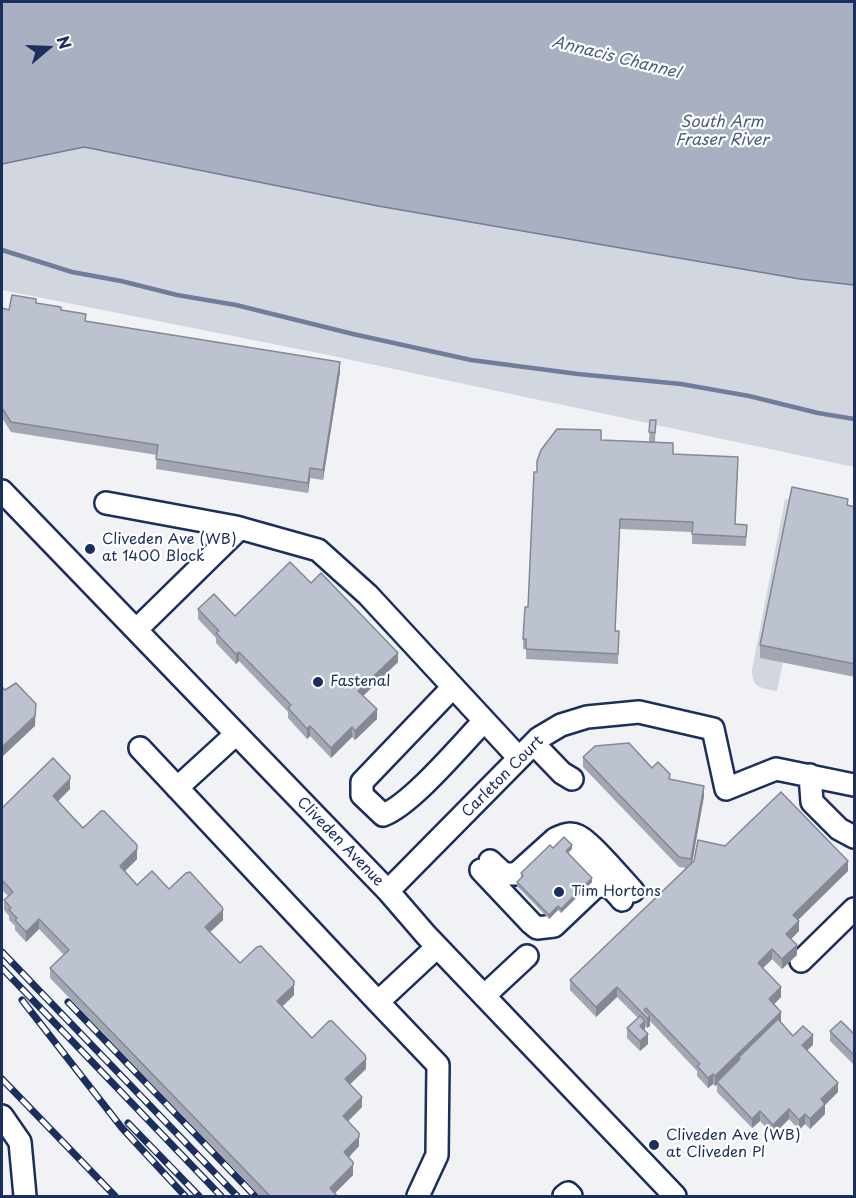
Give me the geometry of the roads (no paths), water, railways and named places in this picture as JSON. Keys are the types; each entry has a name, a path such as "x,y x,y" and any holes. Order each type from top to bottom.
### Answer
{"street":[{"name":"Cliveden Avenue","path":"2,491 387,891 437,947 675,1197"},
{"path":"106,503 240,528 318,550 368,595 484,721 526,751 573,779"},
{"path":"136,630 240,528"},
{"path":"453,687 362,782 362,795 383,815 392,812 411,797 484,721"},
{"name":"Carleton Court","path":"387,891 526,751 552,730 587,717 639,712 713,729 726,789 776,769 810,776"},
{"path":"177,788 236,734"},
{"path":"140,748 438,1065 437,1155 418,1197"},
{"path":"855,785 810,776 812,802 839,829 855,837"},
{"path":"572,851 603,885 628,895 584,840 570,834 555,839 516,874 504,874 485,865 537,928 554,926 594,888 603,885"},
{"path":"801,961 855,909"},
{"path":"378,1002 437,947"},
{"path":"488,1000 531,960"},
{"path":"2,1116 20,1142 25,1197"},
{"path":"564,1197 568,1192 572,1197"}],"water":[{"name":"South Arm Fraser River","path":"2,2 854,2 854,285 800,279 378,206 84,147 2,164"}],"waterway":[{"path":"2,250 72,272 177,295 236,305 471,360 681,384 854,419"}],"railway":[{"path":"2,952 237,1196"},
{"path":"2,968 221,1196"},
{"path":"22,1000 122,1128 185,1196"},
{"path":"68,1002 255,1196"},
{"path":"2,1079 115,1196"},
{"path":"128,1123 199,1196"}],"place":[{"name":"Cliveden Ave (WB) at 1400 Block","path":"90,549"},
{"name":"Fastenal","path":"318,682"},
{"name":"Tim Hortons","path":"559,892"},
{"name":"Cliveden Ave (WB) at Cliveden Pl","path":"654,1145"}],"water label":[{"name":"Annacis Channel","path":"616,58"}]}
